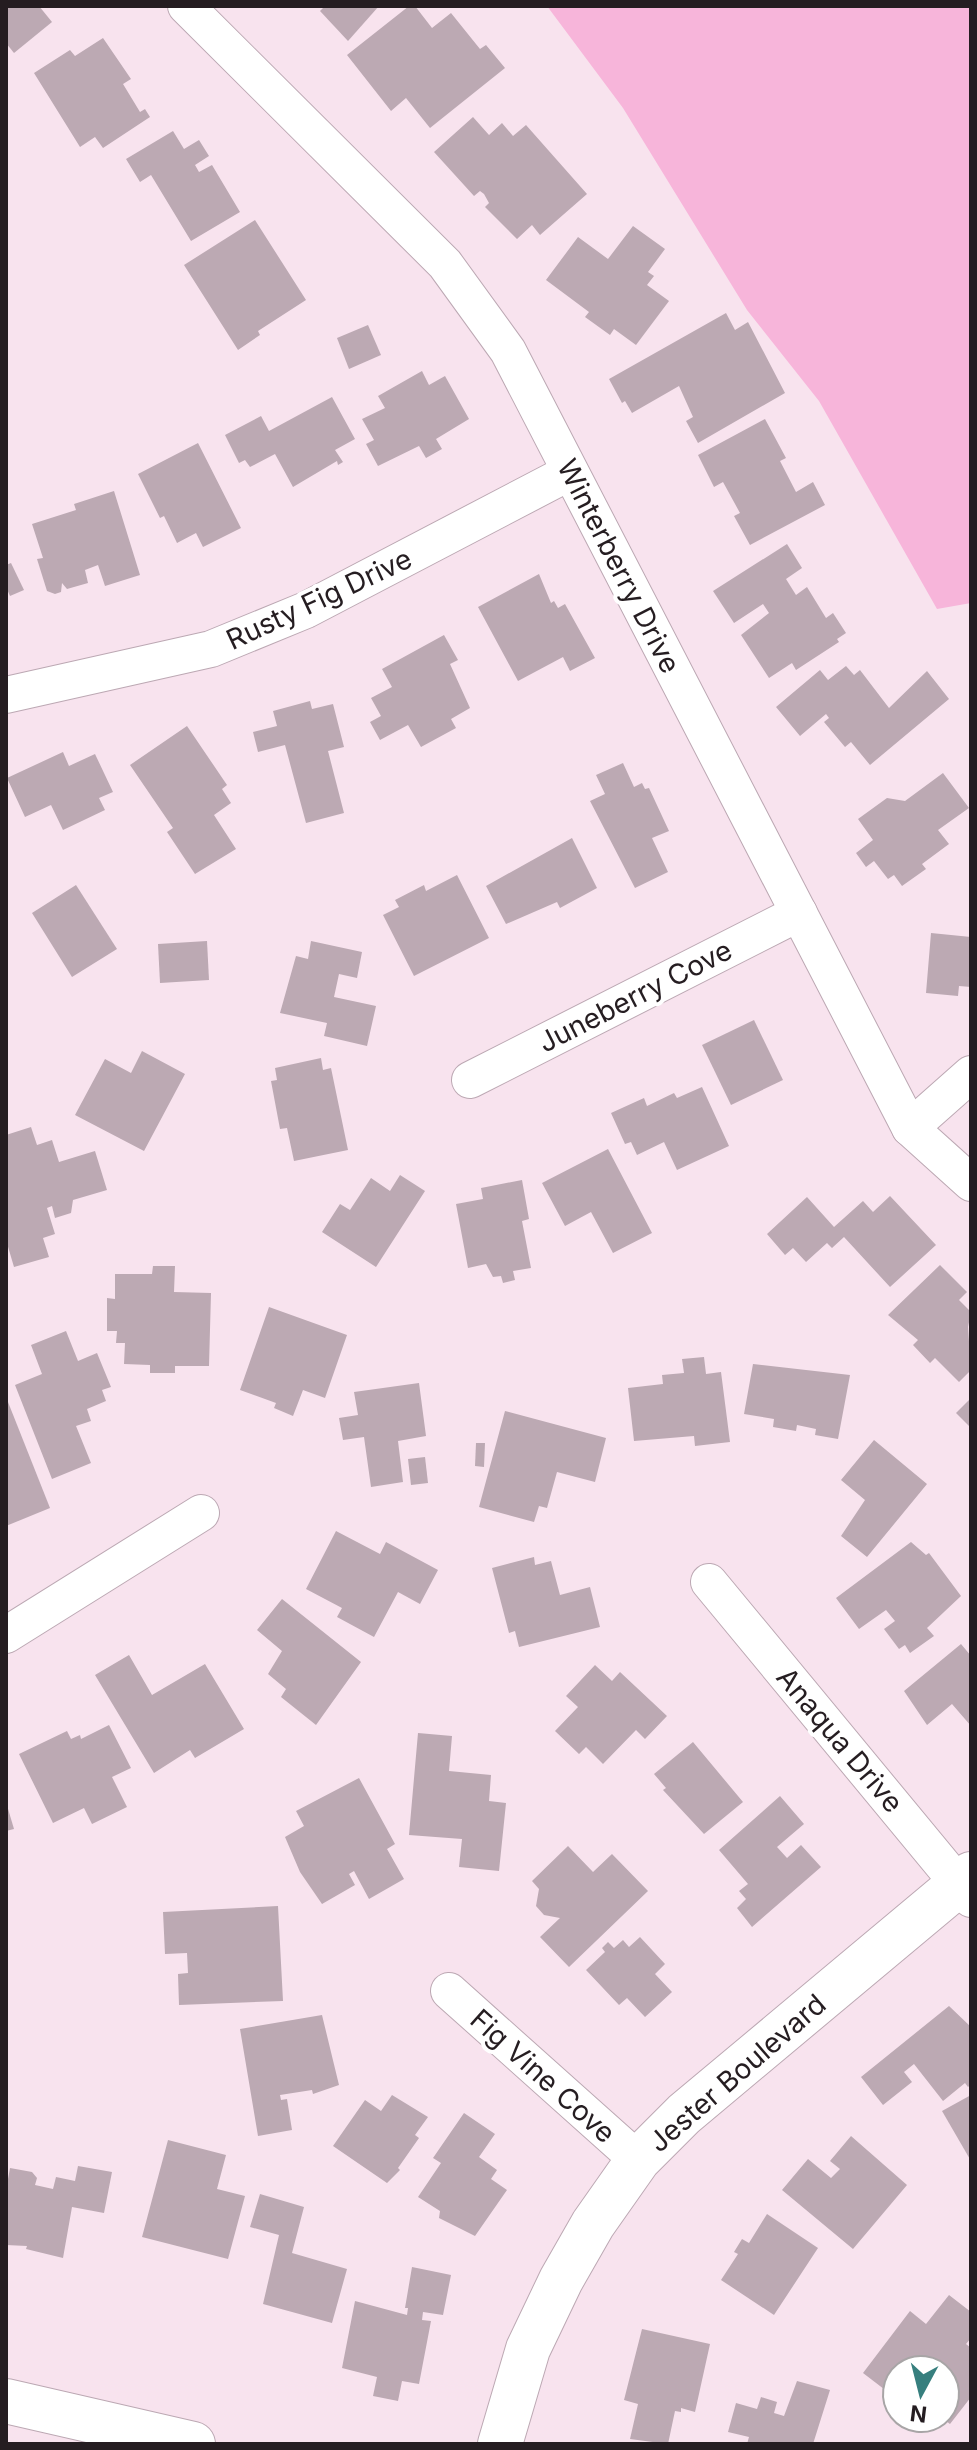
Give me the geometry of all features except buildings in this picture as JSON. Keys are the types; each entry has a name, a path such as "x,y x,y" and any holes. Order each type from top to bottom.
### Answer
{"street":[{"name":"Winterberry Drive","path":"186,6 445,264 508,351 910,1128 971,1183"},
{"name":"Rusty Fig Drive","path":"6,695 211,649 306,610 570,472"},
{"name":"Juneberry Cove","path":"470,1080 799,913"},
{"path":"910,1128 971,1074"},
{"path":"6,1635 201,1513"},
{"name":"Anaqua Drive","path":"709,1582 967,1886"},
{"name":"Jester Boulevard","path":"500,2444 528,2349 561,2280 593,2224 638,2160 684,2114 967,1886"},
{"name":"Fig Vine Cove","path":"449,1991 638,2160"},
{"path":"6,2401 193,2444"}],"shaded area":[{"path":"547,6 971,6 971,603 937,609 819,401 747,310 623,108"}]}
